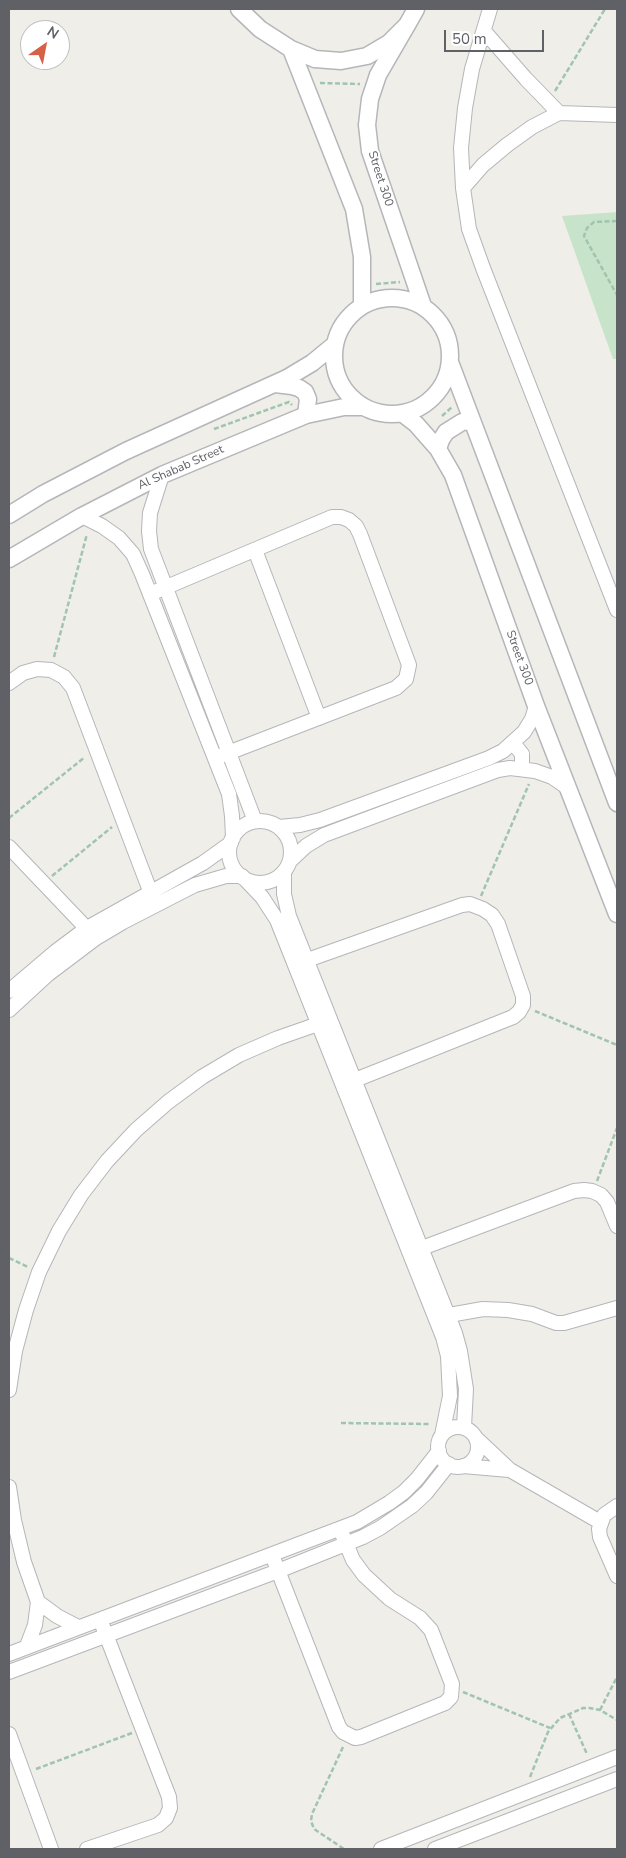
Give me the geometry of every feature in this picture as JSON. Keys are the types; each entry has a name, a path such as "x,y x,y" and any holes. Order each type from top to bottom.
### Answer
{"street":[{"path":"239,9 260,29 291,49 315,59 335,61 354,60 367,56 384,47 407,25"},
{"name":"Street 300","path":"416,9 378,75 370,100 367,125 370,151 423,306"},
{"path":"490,9 472,69 465,108 461,148 462,188 469,229 617,610"},
{"path":"484,31 559,113"},
{"path":"291,49 354,209 362,257 362,305"},
{"path":"462,188 483,165 507,145 532,127 559,113 617,115"},
{"path":"393,297 423,306 433,315 444,331 450,349 450,362 440,389 430,400 418,408 403,414 376,412 364,407 342,387 336,374 333,359 334,344 338,332 344,322 362,305 377,299 393,297"},
{"path":"9,515 43,494 126,451 274,384 307,366 334,344"},
{"path":"450,362 617,803"},
{"path":"274,384 292,386 305,392 308,399 306,414"},
{"name":"Al Shabab Street","path":"9,559 162,475 306,414 344,407 364,407"},
{"name":"Street 300","path":"403,414 416,424 438,449 453,476 536,706 617,914"},
{"path":"438,449 446,432 462,422 472,421"},
{"path":"162,475 150,513 149,531 152,549 256,822"},
{"path":"150,594 332,518 341,517 349,520 356,526 360,534 409,665 406,679 396,688 215,758"},
{"path":"86,518 119,538 133,554 150,594 229,794 232,816 230,858 232,865 262,897 301,962 441,1317 457,1342 464,1370 466,1389 464,1428"},
{"path":"255,550 319,718"},
{"path":"9,683 23,673 36,669 51,670 64,677 74,688 153,898"},
{"path":"279,827 300,825 320,820 489,758 514,743 528,726 536,706"},
{"path":"514,743 522,754 529,770"},
{"path":"153,898 226,876 243,877 250,881 265,882 278,877 306,846 324,835 498,770 510,768 529,770 552,777 568,788"},
{"path":"9,991 49,957 153,898 204,863 232,840 242,827 256,822 272,823 279,827 288,839 291,853 284,889 286,905 318,1024 348,1082"},
{"path":"9,847 92,933"},
{"path":"301,962 462,905 483,908 492,915 498,924 523,996 519,1012 513,1017 348,1082"},
{"path":"9,1010 92,933"},
{"path":"9,1390 15,1351 23,1318 40,1272 59,1231 81,1195 107,1161 136,1130 168,1102 202,1077 255,1048 318,1024"},
{"path":"415,1251 574,1191 592,1191 601,1195 607,1202 617,1226"},
{"path":"441,1317 483,1309 508,1310 532,1314 564,1324 617,1308"},
{"path":"441,1317 450,1376 450,1396 439,1443 441,1456 449,1464 510,1470"},
{"path":"443,1430 456,1427 464,1428 471,1432 510,1470 600,1522"},
{"path":"463,1466 474,1458 478,1445 476,1438"},
{"path":"9,1654 340,1529 374,1513 396,1498 417,1479 439,1451"},
{"path":"9,1672 278,1571 380,1528 412,1506 432,1486 449,1464"},
{"path":"9,1487 22,1554 38,1602 35,1625 27,1646"},
{"path":"617,1506 610,1510 600,1522 600,1537 617,1576"},
{"path":"272,1555 339,1727 348,1736 361,1737 445,1703 451,1697 452,1688 432,1630 414,1612 390,1599 364,1575 353,1560 340,1529"},
{"path":"38,1602 57,1616 78,1627"},
{"path":"87,1849 158,1825 166,1818 170,1808 169,1797 99,1619"},
{"path":"9,1734 50,1849"},
{"path":"380,1849 612,1760 616,1780 435,1849"}],"path":[{"path":"548,102 606,9"},
{"path":"306,86 317,83 356,84 374,87"},
{"path":"617,221 594,222 587,228 584,236 617,296"},
{"path":"362,284 414,280"},
{"path":"214,429 286,403"},
{"path":"51,670 86,518"},
{"path":"9,818 96,748"},
{"path":"476,906 529,770"},
{"path":"43,883 123,819"},
{"path":"522,1005 617,1045"},
{"path":"592,1191 617,1128"},
{"path":"9,1258 40,1272"},
{"path":"341,1423 443,1430"},
{"path":"600,1710 617,1677"},
{"path":"452,1688 550,1728"},
{"path":"523,1794 550,1728 560,1718 583,1708 600,1710 617,1720"},
{"path":"569,1714 593,1767"},
{"path":"23,1774 142,1729"},
{"path":"344,1849 314,1829 311,1821 312,1814 348,1736"}],"green space":[{"path":"617,212 617,359 613,359 562,216"}]}
